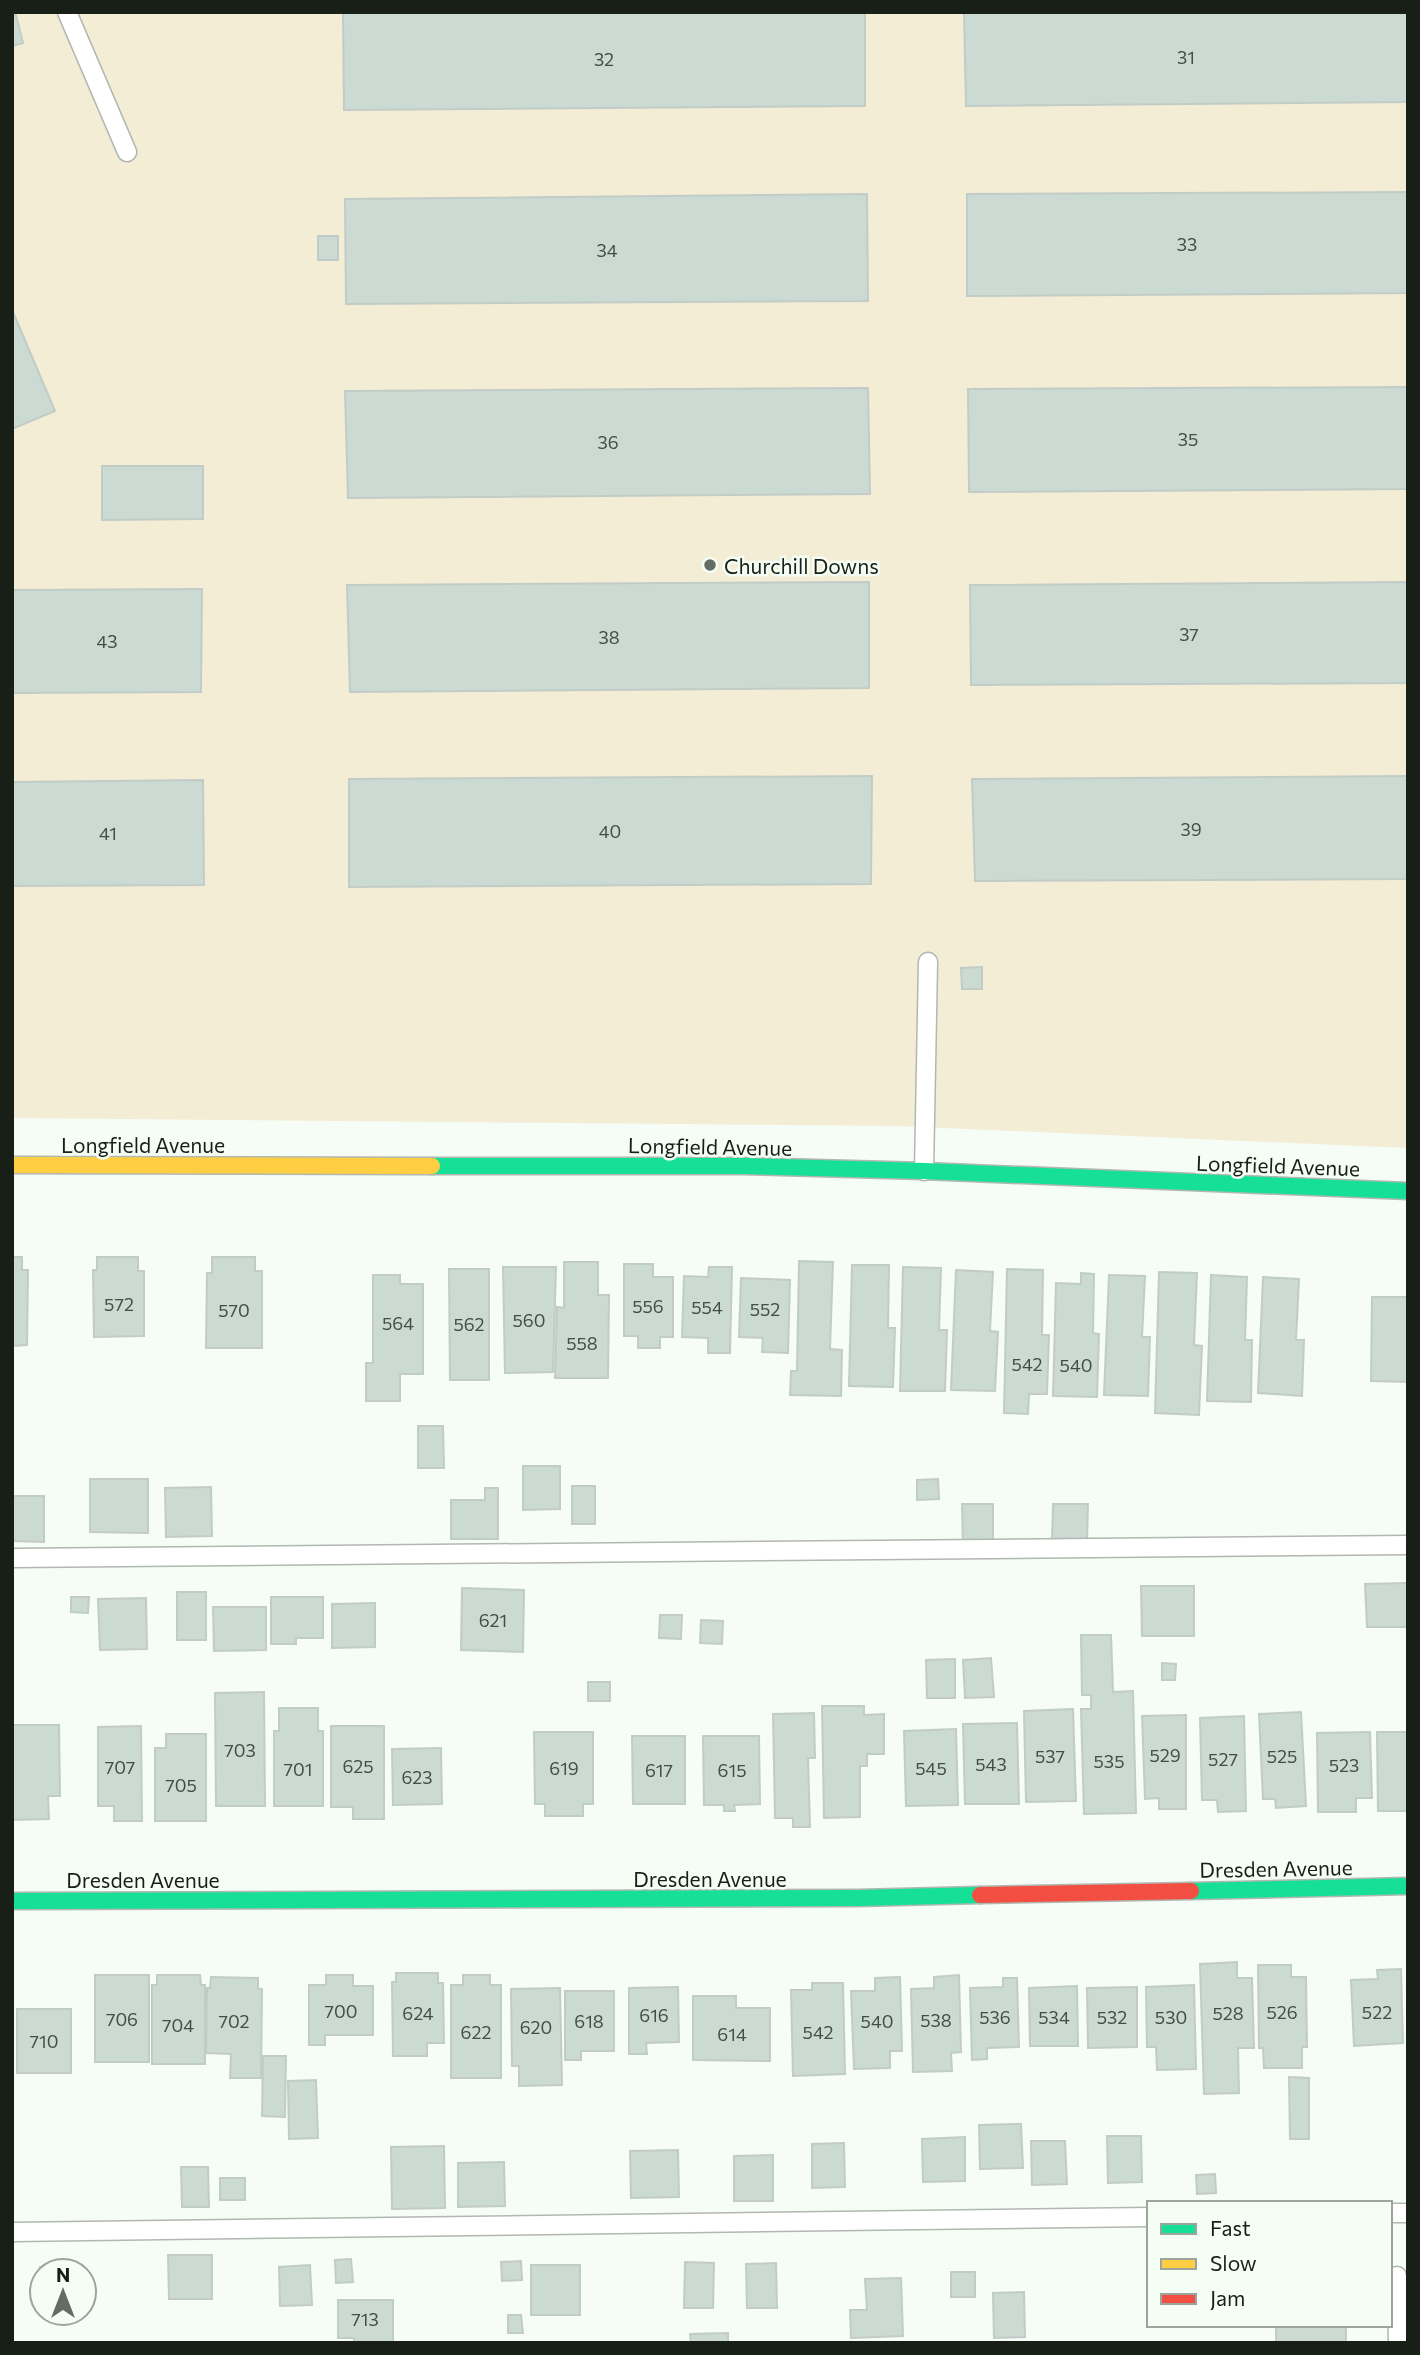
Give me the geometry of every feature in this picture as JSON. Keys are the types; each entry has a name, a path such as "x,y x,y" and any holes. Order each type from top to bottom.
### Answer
{"street":[{"name":"Longfield Avenue","path":"12,1165 743,1166 1408,1191"},
{"name":"Dresden Avenue","path":"12,1901 858,1898 1408,1886"}],"lane":[{"path":"67,12 127,152"},
{"path":"924,1171 928,962"},
{"path":"12,1558 1408,1545"},
{"path":"12,2232 1147,2217"},
{"path":"1397,2276 1398,2343"}],"shaded area":[{"name":"Churchill Downs","path":"12,12 1408,12 1408,1148 897,1126 12,1118"}],"building":[{"path":"343,12 865,12 865,106 344,110"},
{"path":"964,12 1408,12 1408,102 966,106"},
{"path":"16,15 23,43 12,46 12,16"},
{"path":"1408,192 1408,293 967,296 967,194"},
{"path":"867,194 868,301 346,304 345,199"},
{"path":"318,236 338,236 338,260 318,260"},
{"path":"12,312 55,411 12,429"},
{"path":"1408,387 1408,489 969,492 968,389"},
{"path":"868,388 870,494 348,498 345,391"},
{"path":"102,466 203,466 203,519 102,520"},
{"path":"869,582 869,688 350,692 347,585"},
{"path":"1408,582 1408,683 971,685 970,585"},
{"path":"202,589 201,692 12,693 12,590"},
{"path":"872,776 871,884 349,887 349,779"},
{"path":"1408,776 1408,879 975,881 972,779"},
{"path":"203,780 204,885 12,886 12,782"},
{"path":"982,967 982,989 962,989 961,968"},
{"path":"12,1257 22,1257 22,1270 28,1270 27,1345 12,1346"},
{"path":"97,1257 138,1257 138,1271 144,1271 144,1336 94,1337 93,1270 97,1270"},
{"path":"212,1257 255,1257 255,1271 262,1271 262,1348 206,1348 207,1273 212,1273"},
{"path":"799,1261 833,1262 830,1349 842,1350 841,1396 790,1395 791,1371 797,1371"},
{"path":"564,1262 598,1262 598,1295 609,1295 608,1378 555,1378 557,1307 564,1308"},
{"path":"624,1264 653,1264 653,1277 673,1277 673,1337 660,1337 660,1348 638,1348 638,1336 624,1336"},
{"path":"852,1265 889,1265 888,1328 895,1328 893,1387 849,1386"},
{"path":"503,1267 556,1267 553,1372 505,1373"},
{"path":"709,1267 732,1267 730,1353 708,1353 708,1338 682,1337 684,1276 708,1277"},
{"path":"903,1267 941,1268 939,1330 947,1330 945,1391 900,1391"},
{"path":"449,1269 489,1269 489,1380 450,1380"},
{"path":"1007,1269 1043,1270 1042,1335 1049,1335 1047,1394 1029,1394 1028,1414 1004,1413"},
{"path":"956,1270 993,1272 990,1331 998,1332 995,1391 951,1390"},
{"path":"1159,1272 1197,1273 1194,1345 1202,1346 1199,1415 1155,1413"},
{"path":"1081,1273 1094,1274 1093,1333 1099,1334 1097,1397 1053,1396 1056,1283 1081,1284"},
{"path":"373,1275 400,1275 400,1284 423,1284 423,1374 400,1374 400,1401 366,1401 366,1363 373,1363"},
{"path":"1109,1275 1145,1276 1142,1337 1150,1337 1148,1396 1104,1395"},
{"path":"1211,1275 1247,1277 1245,1340 1252,1340 1251,1402 1207,1401"},
{"path":"1263,1277 1299,1279 1296,1340 1304,1340 1302,1396 1258,1393"},
{"path":"741,1278 790,1280 788,1353 762,1352 763,1338 739,1337"},
{"path":"1372,1297 1408,1297 1408,1382 1371,1381"},
{"path":"418,1426 443,1426 444,1468 418,1468"},
{"path":"523,1466 560,1466 560,1509 523,1510"},
{"path":"90,1479 148,1479 148,1533 90,1532"},
{"path":"938,1479 939,1499 917,1500 917,1480"},
{"path":"572,1486 595,1486 595,1524 572,1524"},
{"path":"211,1487 212,1536 166,1537 165,1488"},
{"path":"485,1488 498,1488 498,1539 451,1539 451,1500 485,1500"},
{"path":"12,1496 44,1496 44,1542 12,1541"},
{"path":"962,1504 993,1504 993,1548 963,1548"},
{"path":"1053,1504 1088,1504 1087,1541 1052,1540"},
{"path":"1408,1583 1408,1627 1367,1627 1365,1584"},
{"path":"1141,1586 1194,1586 1194,1636 1142,1636"},
{"path":"462,1588 524,1590 523,1652 461,1650"},
{"path":"177,1592 206,1592 206,1640 177,1640"},
{"path":"71,1597 89,1597 88,1613 71,1612"},
{"path":"271,1597 323,1597 323,1638 296,1638 296,1644 271,1644"},
{"path":"146,1598 147,1649 100,1650 98,1599"},
{"path":"375,1603 375,1647 332,1648 332,1604"},
{"path":"213,1607 266,1607 266,1650 214,1651"},
{"path":"660,1615 682,1615 681,1639 659,1638"},
{"path":"701,1620 723,1621 722,1644 700,1643"},
{"path":"1081,1635 1111,1635 1113,1692 1133,1691 1136,1813 1084,1814 1081,1709 1091,1709 1091,1695 1082,1695"},
{"path":"991,1658 994,1697 965,1698 963,1660"},
{"path":"955,1659 955,1698 927,1698 926,1660"},
{"path":"1162,1663 1176,1664 1175,1680 1162,1680"},
{"path":"588,1682 610,1682 610,1701 588,1701"},
{"path":"264,1692 265,1806 216,1806 215,1693"},
{"path":"822,1706 864,1706 864,1715 884,1714 884,1754 867,1754 867,1766 860,1766 860,1817 824,1818"},
{"path":"279,1708 318,1708 318,1731 323,1731 323,1806 274,1806 274,1731 279,1731"},
{"path":"1073,1709 1076,1801 1026,1802 1024,1711"},
{"path":"1301,1712 1306,1806 1276,1808 1275,1799 1263,1799 1259,1714"},
{"path":"814,1713 815,1758 808,1758 810,1827 793,1827 793,1818 775,1818 773,1714"},
{"path":"1186,1715 1186,1809 1159,1809 1159,1798 1145,1799 1142,1716"},
{"path":"1244,1716 1246,1811 1218,1812 1217,1800 1202,1800 1200,1718"},
{"path":"1017,1723 1019,1804 965,1804 963,1724"},
{"path":"12,1725 59,1725 60,1796 48,1796 49,1819 12,1820"},
{"path":"141,1726 142,1821 114,1821 114,1806 98,1806 98,1727"},
{"path":"331,1726 384,1726 384,1819 353,1819 353,1807 331,1807"},
{"path":"956,1729 958,1805 906,1806 904,1731"},
{"path":"534,1732 593,1732 593,1804 583,1804 583,1816 545,1816 545,1804 535,1804"},
{"path":"1370,1732 1372,1798 1356,1798 1356,1812 1318,1812 1317,1733"},
{"path":"1377,1732 1408,1732 1408,1811 1378,1811"},
{"path":"166,1734 206,1734 206,1821 155,1821 155,1748 166,1748"},
{"path":"632,1736 685,1736 685,1804 633,1804"},
{"path":"703,1736 759,1736 760,1804 734,1805 735,1811 724,1811 724,1805 704,1805"},
{"path":"441,1748 442,1804 393,1805 392,1749"},
{"path":"1237,1962 1237,1978 1252,1978 1254,2048 1238,2048 1239,2093 1204,2094 1200,1964"},
{"path":"1258,1965 1291,1965 1291,1977 1306,1977 1307,2047 1302,2047 1302,2068 1264,2068 1263,2048 1259,2048"},
{"path":"1401,1969 1403,2043 1354,2046 1351,1980 1378,1979 1377,1970"},
{"path":"396,1973 438,1973 438,1983 443,1983 444,2043 427,2043 427,2056 393,2056 392,1982 396,1982"},
{"path":"95,1975 149,1975 149,2062 95,2062"},
{"path":"157,1975 200,1975 201,1985 205,1985 205,2064 152,2064 152,1985 157,1985"},
{"path":"326,1975 353,1975 353,1986 373,1986 373,2035 325,2035 325,2045 309,2045 309,1985 326,1985"},
{"path":"463,1975 490,1975 490,1985 501,1985 501,2078 451,2078 451,1985 463,1985"},
{"path":"959,1975 961,2052 951,2053 952,2071 913,2072 911,1989 934,1988 934,1977"},
{"path":"211,1977 258,1978 258,1989 262,1989 261,2078 230,2078 231,2054 206,2053 207,1988 210,1988"},
{"path":"900,1977 902,2051 890,2051 890,2068 854,2069 851,1991 875,1991 875,1978"},
{"path":"1003,1978 1017,1978 1019,2047 987,2048 987,2059 972,2060 970,1988 1003,1987"},
{"path":"812,1983 843,1983 845,2074 793,2076 791,1990 812,1990"},
{"path":"1194,1985 1196,2069 1157,2070 1156,2047 1147,2047 1146,1987"},
{"path":"1077,1986 1078,2046 1030,2046 1029,1988"},
{"path":"678,1987 679,2042 646,2043 647,2054 629,2054 629,1988"},
{"path":"1137,1987 1137,2047 1088,2048 1087,1988"},
{"path":"560,1988 562,2085 519,2086 519,2066 512,2066 511,1989"},
{"path":"565,1991 614,1991 614,2051 581,2051 581,2060 565,2060"},
{"path":"693,1996 736,1996 736,2008 770,2008 770,2061 693,2060"},
{"path":"17,2009 71,2009 71,2073 17,2073"},
{"path":"263,2056 286,2056 285,2117 262,2116"},
{"path":"1289,2077 1309,2078 1309,2139 1290,2139"},
{"path":"316,2080 318,2138 289,2139 288,2081"},
{"path":"1021,2124 1023,2168 980,2169 979,2125"},
{"path":"1107,2136 1141,2136 1142,2182 1108,2183"},
{"path":"965,2137 965,2181 923,2182 922,2139"},
{"path":"1031,2141 1065,2141 1067,2184 1032,2185"},
{"path":"844,2143 845,2187 812,2188 812,2144"},
{"path":"444,2146 445,2208 392,2209 391,2147"},
{"path":"678,2150 679,2197 631,2198 630,2151"},
{"path":"773,2155 773,2201 734,2201 734,2156"},
{"path":"504,2162 505,2206 458,2207 458,2163"},
{"path":"181,2167 208,2167 209,2207 182,2207"},
{"path":"1215,2174 1216,2193 1197,2194 1196,2175"},
{"path":"220,2178 245,2178 245,2200 220,2200"},
{"path":"168,2255 212,2255 212,2299 169,2299"},
{"path":"351,2259 353,2282 336,2283 335,2260"},
{"path":"521,2261 522,2280 502,2281 501,2262"},
{"path":"685,2262 714,2263 713,2308 684,2308"},
{"path":"776,2263 777,2308 747,2308 746,2264"},
{"path":"310,2265 312,2305 280,2306 279,2267"},
{"path":"531,2265 580,2265 580,2315 531,2315"},
{"path":"951,2272 975,2272 975,2297 951,2297"},
{"path":"901,2278 903,2336 851,2338 850,2310 867,2310 865,2279"},
{"path":"1024,2292 1025,2337 994,2338 993,2293"},
{"path":"338,2300 393,2300 393,2343 354,2343 354,2338 338,2338"},
{"path":"508,2315 521,2315 523,2333 508,2333"},
{"path":"1276,2327 1346,2327 1346,2343 1276,2343"},
{"path":"728,2333 728,2343 691,2343 690,2334"}],"traffic: fast":[{"path":"432,1166 743,1166 1408,1191"},
{"path":"1191,1891 1408,1886"},
{"path":"12,1901 858,1898 980,1895"}],"traffic: slow":[{"path":"12,1165 432,1166"}],"traffic: jam":[{"path":"980,1895 1191,1891"}],"place":[{"name":"Churchill Downs","path":"710,565"}]}
